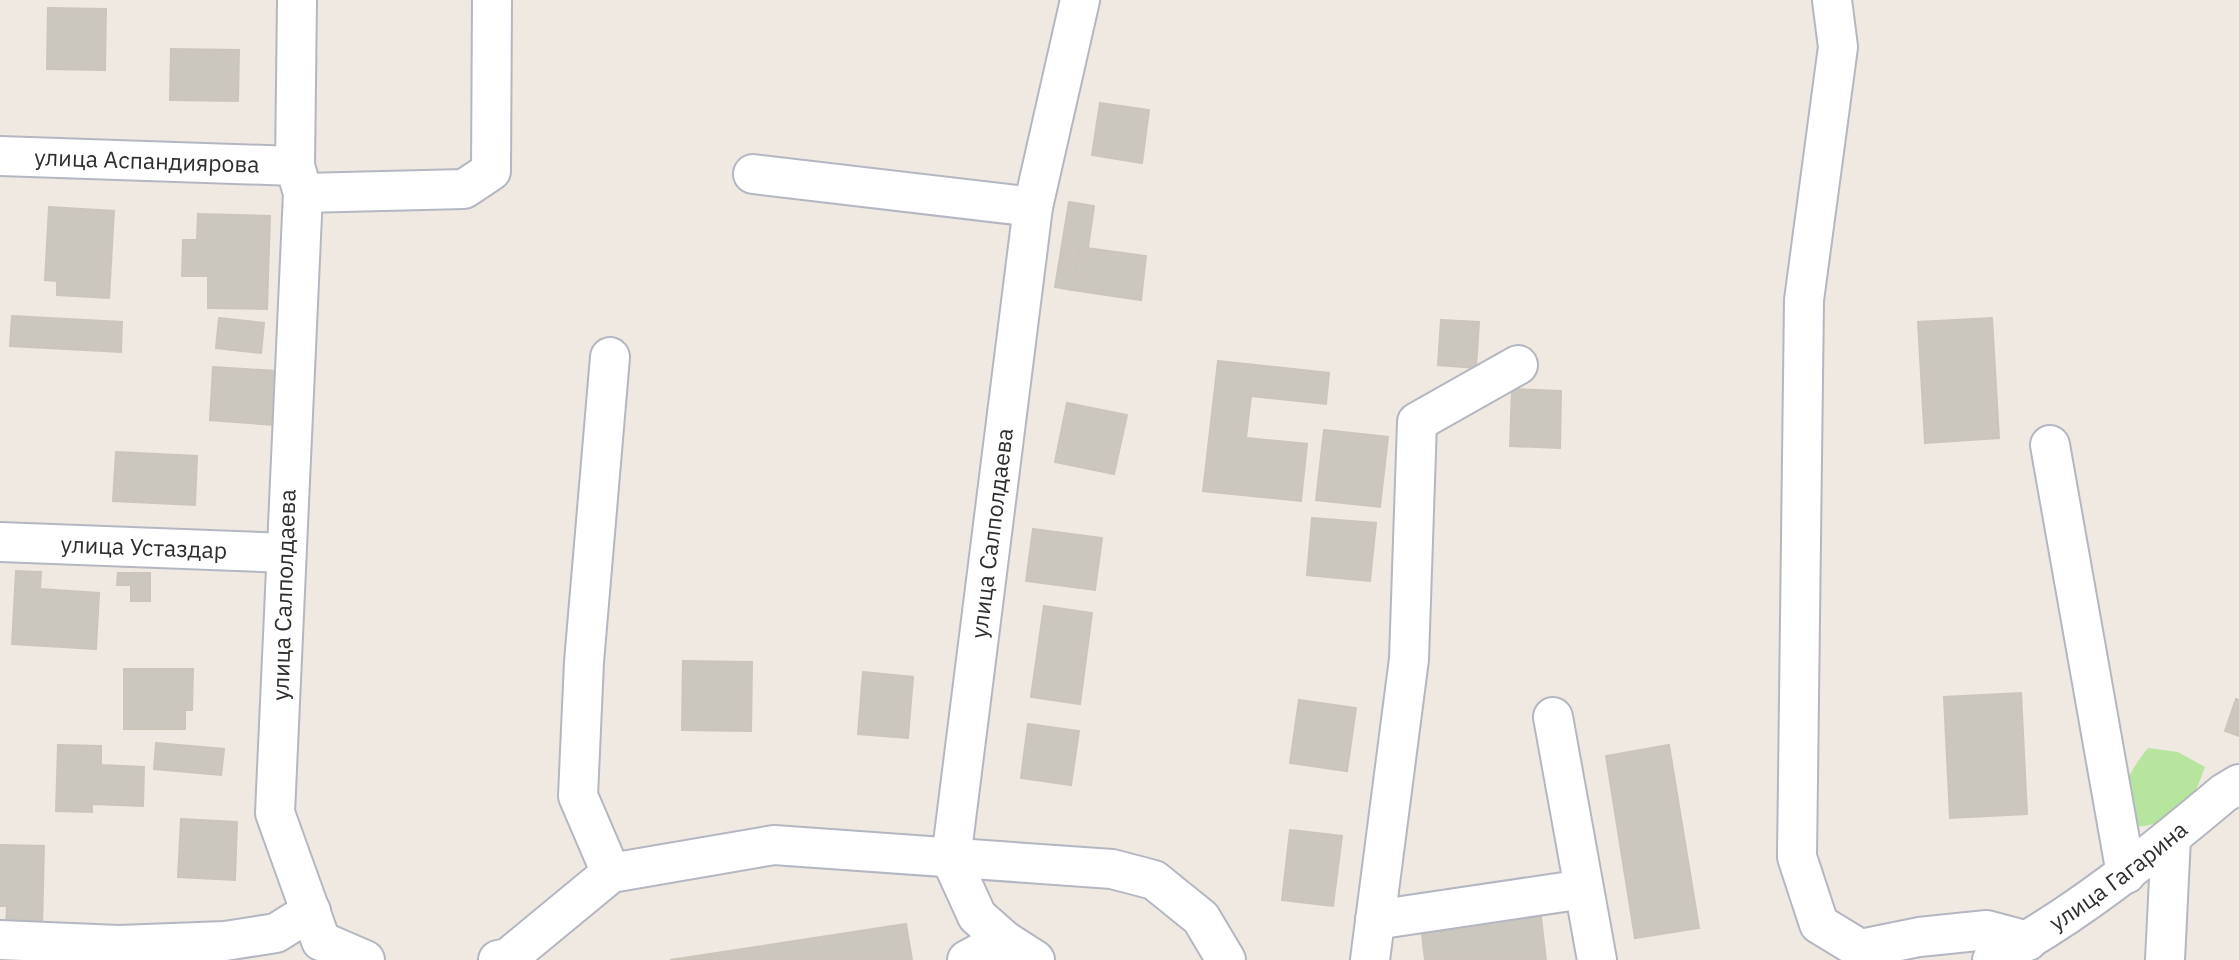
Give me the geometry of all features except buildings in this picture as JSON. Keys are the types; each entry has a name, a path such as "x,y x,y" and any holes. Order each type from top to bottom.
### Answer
{"street":[{"name":"улица Салполдаева","path":"297,0 299,179 275,813 321,940 365,960"},
{"path":"299,179 464,189 491,171 492,0"},
{"name":"улица Салполдаева","path":"951,859 1033,207 1080,0"},
{"path":"1832,0 1838,47 1804,300 1797,857 1819,924 1860,950 1919,937 1987,930 2028,941"},
{"name":"улица Аспандиярова","path":"0,156 299,179"},
{"path":"753,174 1033,207"},
{"path":"610,357 584,662 578,796 611,873"},
{"path":"1370,960 1409,659 1417,422 1518,365"},
{"path":"2050,445 2126,874"},
{"name":"улица Устаздар","path":"0,542 286,553"},
{"path":"1553,716 1597,960"},
{"name":"улица Гагарина","path":"1992,960 2028,941 2126,874 2239,785"},
{"path":"2165,960 2171,838"},
{"path":"498,960 508,958 611,873 774,845 1112,869 1154,880 1201,918 1226,960"},
{"path":"951,859 977,916 1019,950"},
{"path":"1376,920 1584,889"},
{"path":"0,940 119,945 225,941 276,933 310,911"},
{"path":"967,960 1019,950"}],"green space":[{"path":"2148,748 2178,752 2205,767 2194,794 2181,811 2163,822 2135,827 2126,805 2126,786"}]}
